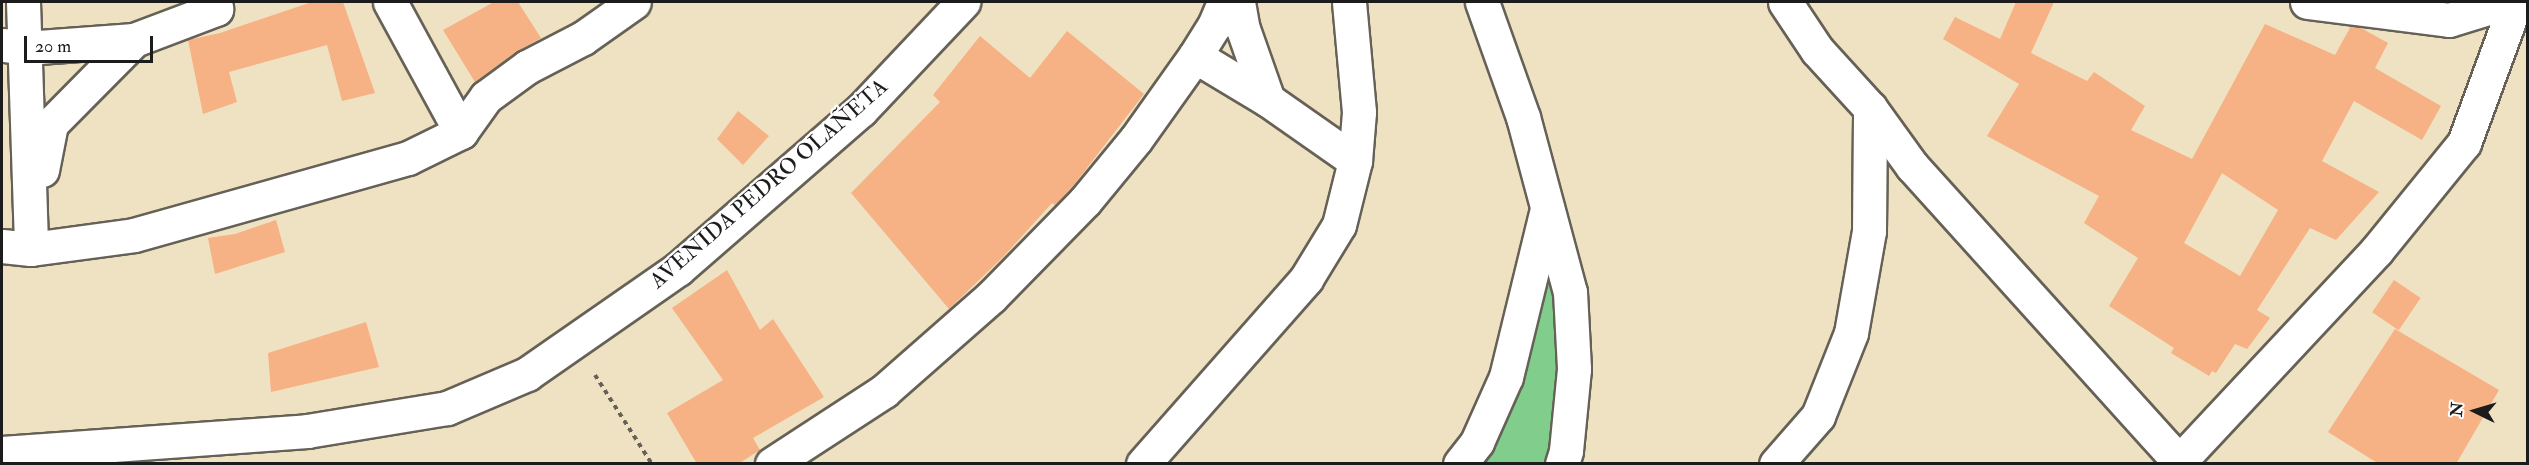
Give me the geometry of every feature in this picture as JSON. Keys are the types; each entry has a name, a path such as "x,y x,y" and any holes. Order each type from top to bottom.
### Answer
{"street":[{"path":"16,247 13,46 23,2"},
{"path":"13,46 134,40 216,9 215,2"},
{"path":"390,2 461,132"},
{"path":"16,247 134,235 408,158 461,132 486,97 527,67 583,38 634,2"},
{"name":"AVENIDA PEDRO OLAÑETA","path":"2,453 307,431 447,408 527,374 678,269 861,110 963,2"},
{"path":"772,464 884,391 991,297 1085,201 1136,139 1196,56 1214,26 1224,2"},
{"path":"1239,2 1243,29 1268,100"},
{"path":"1143,464 1306,279 1339,225 1355,161 1359,112 1349,2"},
{"path":"1482,2 1523,117 1548,203 1570,292 1574,369 1566,451 1562,464"},
{"path":"1785,2 1817,50 1870,108 1912,166 2179,463 2377,250 2464,143 2516,2"},
{"path":"2307,2 2449,20 2507,2"},
{"path":"16,247 51,124 134,40"},
{"path":"1196,56 1268,100 1355,161"},
{"path":"1776,464 1818,416 1851,333 1869,231 1870,108"},
{"path":"1460,464 1477,442 1506,377 1548,203"}],"path":[{"path":"574,341 652,464"}],"green space":[{"path":"1544,256 1553,292 1559,335 1556,410 1546,463 1483,464 1503,431 1518,391 1536,317"}],"building":[{"path":"312,2 343,2 375,93 342,101 327,45 229,72 237,102 203,114 188,40 220,33"},
{"path":"494,2 518,2 541,38 516,52 475,82 443,30"},
{"path":"2016,2 2054,2 2031,53 2087,81 2094,72 2145,106 2131,130 2192,159 2265,24 2335,55 2351,26 2361,28 2388,43 2375,68 2441,106 2422,140 2354,101 2322,161 2379,192 2336,240 2310,228 2257,310 2270,318 2247,349 2235,344 2216,373 2212,371 2209,376 2171,353 2174,348 2109,306 2138,258 2084,223 2099,196 1987,136 2019,84 1943,39 1955,17 2000,39","holes":["2222,173 2278,210 2240,276 2184,243"]},
{"path":"1067,31 1144,94 1073,186 1055,205 1052,203 1004,256 949,309 851,193 940,102 933,95 980,36 1030,78"},
{"path":"738,111 769,136 743,165 717,139"},
{"path":"276,220 285,252 215,274 208,238 235,234"},
{"path":"727,270 760,330 773,319 824,397 753,438 760,450 738,464 697,464 667,413 723,380 672,308"},
{"path":"2394,280 2421,298 2399,330 2372,312"},
{"path":"366,322 379,367 271,392 268,353"},
{"path":"2395,329 2499,390 2456,464 2379,464 2328,432"}]}
